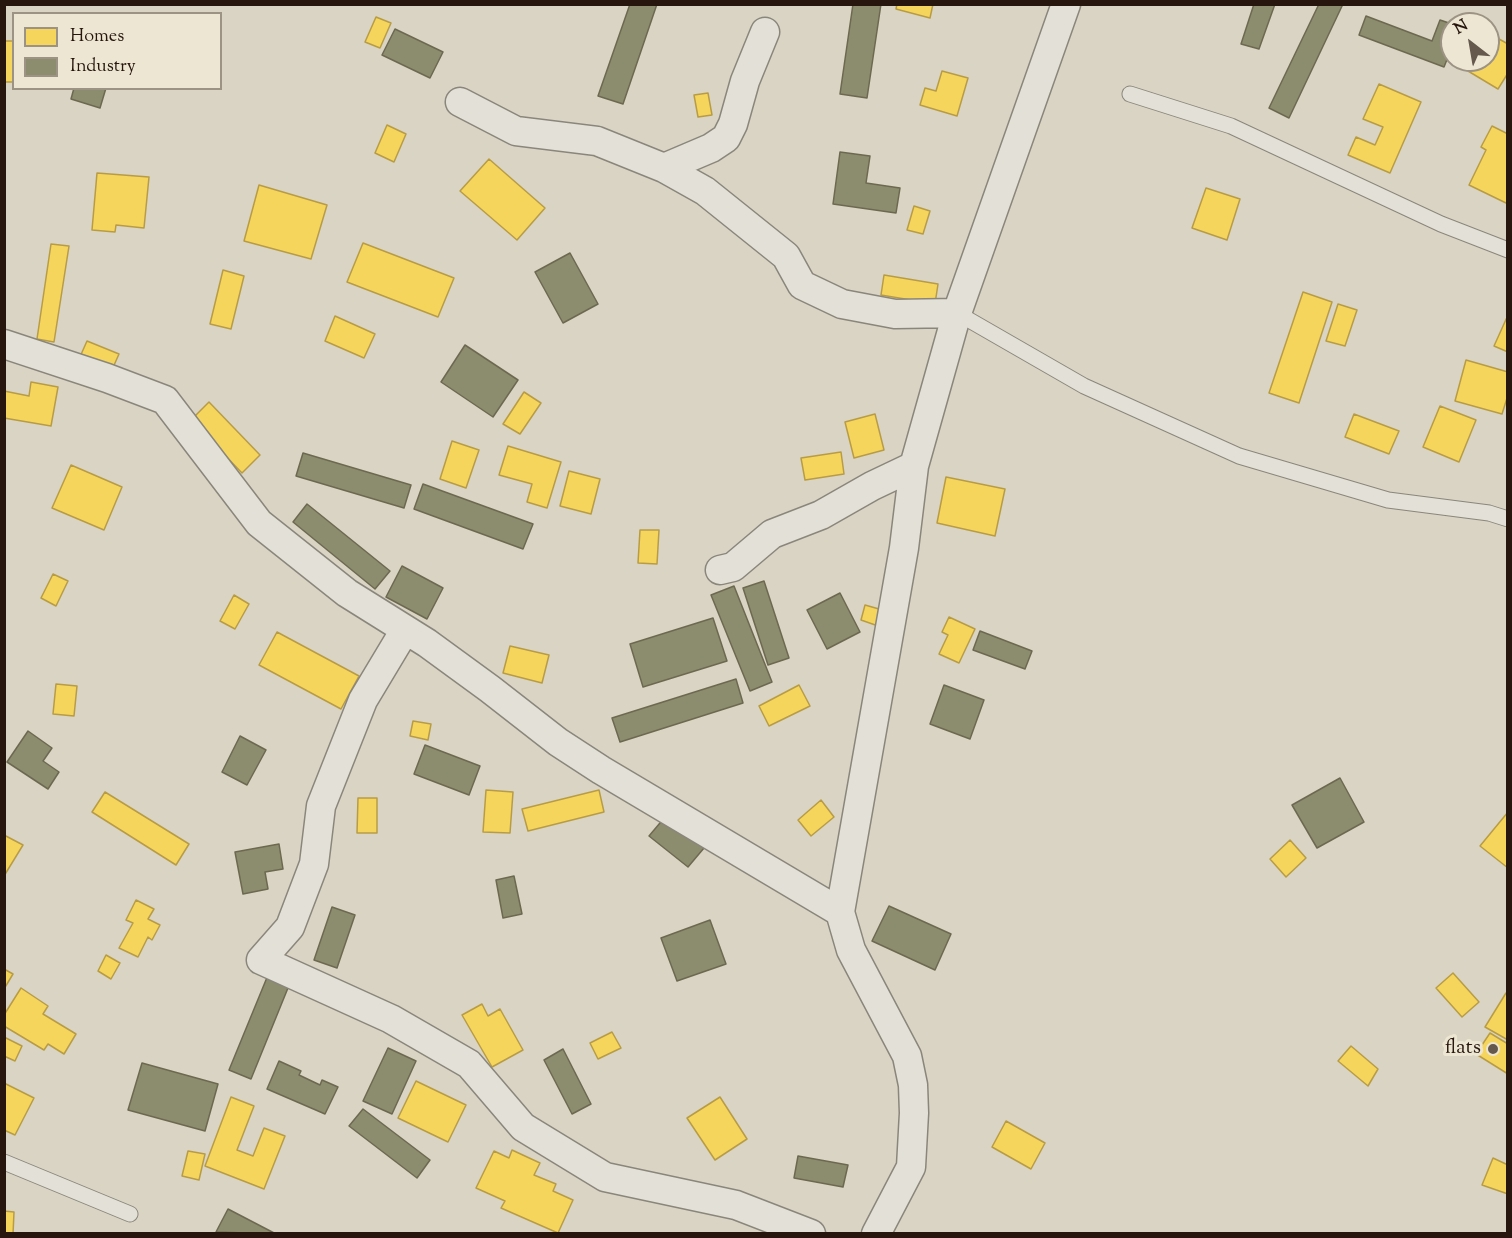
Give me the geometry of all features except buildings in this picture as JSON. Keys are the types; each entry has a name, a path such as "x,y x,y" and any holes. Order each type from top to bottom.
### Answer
{"street":[{"path":"876,1233 911,1167 913,1085 906,1056 851,950 840,912 904,548 914,466 957,313 1066,4"},
{"path":"664,168 711,148 726,138 733,124 745,81 765,32"},
{"path":"460,102 516,130 597,141 664,168 705,191 786,256 802,285 842,304 895,314 957,313"},
{"path":"4,344 165,400 259,523 347,592 427,643 558,742 840,912"},
{"path":"720,570 734,567 772,534 821,515 872,486 914,466"},
{"path":"405,630 363,700 321,806 314,864 290,927 261,960 392,1018 470,1064 523,1127 605,1177 736,1205 811,1233"}],"lane":[{"path":"1131,94 1231,126 1440,224 1508,250"},
{"path":"957,313 1084,386 1239,456 1388,500 1489,513 1508,519"},
{"path":"4,1162 130,1214"}],"place":[{"name":"flats","path":"1493,1049"}]}
